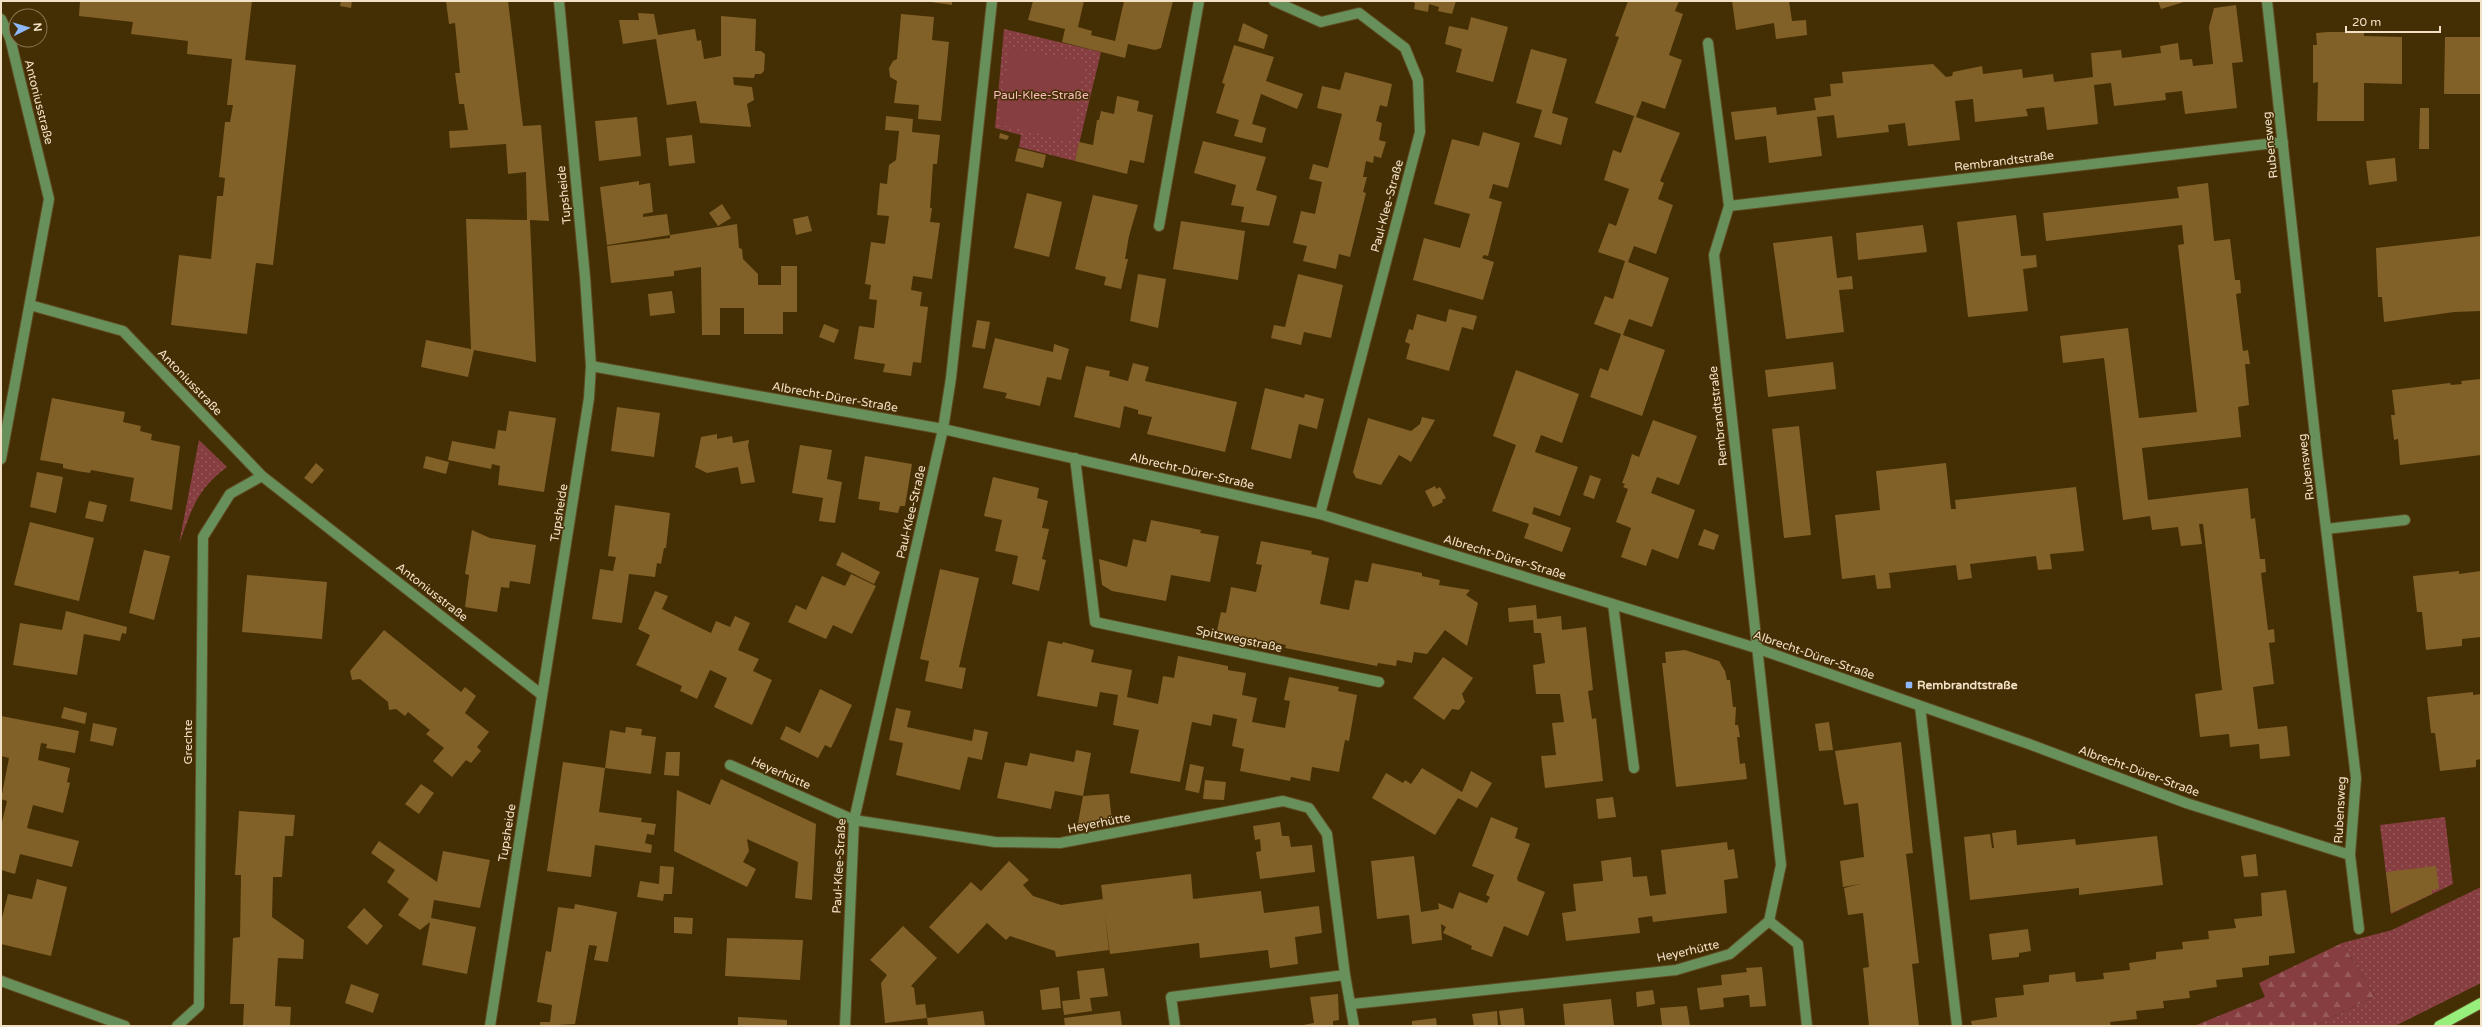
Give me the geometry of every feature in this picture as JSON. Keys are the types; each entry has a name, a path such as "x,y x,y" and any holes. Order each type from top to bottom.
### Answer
{"main road":[{"path":"2439,1026 2481,1004"}],"street":[{"name":"Tupsheide","path":"490,1026 542,695 586,430 590,366 585,277 559,1"},
{"name":"Paul-Klee-Straße","path":"845,1026 854,820 943,429 951,378 992,1"},
{"path":"1159,226 1199,1"},
{"name":"Paul-Klee-Straße","path":"1274,1 1321,22 1359,13 1405,48 1418,80 1420,132 1320,514"},
{"name":"Rubensweg","path":"2267,1 2326,529 2356,778 2350,855 2359,930"},
{"name":"Antoniusstraße","path":"1,19 10,38 49,199 30,305 123,331 262,476 542,695"},
{"name":"Rembrandtstraße","path":"1708,43 1729,206 1714,255 1756,648"},
{"name":"Rembrandtstraße","path":"1729,206 2283,142"},
{"path":"1,459 30,305"},
{"name":"Albrecht-Dürer-Straße","path":"590,366 943,429 1320,514 1756,648 2186,803 2350,855"},
{"name":"Spitzwegstraße","path":"1074,458 1095,622 1379,682"},
{"name":"Grechte","path":"177,1026 199,1006 203,537 230,494 262,476"},
{"path":"2326,529 2405,520"},
{"path":"1613,604 1634,768"},
{"path":"1756,648 1781,865 1769,921 1798,944 1807,1026"},
{"path":"1920,706 1957,1026"},
{"name":"Heyerhütte","path":"730,765 854,820 995,842 1060,843 1283,801 1309,808 1327,834 1345,975 1352,1004 1354,1026"},
{"name":"Heyerhütte","path":"1352,1004 1676,970 1730,954 1769,921"},
{"path":"1175,1026 1171,997 1345,975"},
{"path":"1,981 124,1026"}],"green space":[{"path":"1004,29 1101,52 1075,161 1019,147 1021,135 995,128"},
{"name":"Paul-Klee-Straße","path":"1010,48 1085,63 1070,141 998,124"},
{"path":"199,440 227,467 208,484 196,501 179,544"},
{"path":"2445,817 2453,884 2391,914 2380,825"},
{"path":"2481,887 2481,983 2395,1026 2315,1026 2375,996 2342,943 2392,930"},
{"path":"2342,943 2375,996 2315,1026 2194,1026 2265,997 2259,983"}],"building":[{"path":"80,1 252,1 245,60 296,65 273,265 256,263 247,334 171,325 179,255 211,259 217,196 223,196 225,178 219,177 225,122 230,122 233,105 227,105 232,59 187,54 188,41 131,34 133,22 79,16"},
{"path":"341,1 352,1 351,8 340,6"},
{"path":"446,1 508,1 523,126 541,125 549,221 530,220 536,362 474,350 468,377 421,367 426,340 471,349 466,219 527,220 526,172 508,174 506,144 450,148 449,131 468,130 464,104 459,104 455,73 460,73 455,23 449,24"},
{"path":"924,1 952,1 952,5"},
{"path":"1033,1 1084,1 1078,27 1092,31 1091,35 1115,41 1124,1 1173,1 1161,48 1155,50 1128,44 1125,58 1062,42 1065,29 1028,20"},
{"path":"1410,1 1456,1 1452,14 1438,11 1439,7 1429,4 1428,12 1414,9 1415,3"},
{"path":"1628,1 1679,1 1675,11 1683,14 1669,55 1682,60 1665,109 1642,101 1636,117 1680,133 1660,181 1664,183 1658,199 1673,205 1656,254 1634,246 1628,262 1669,278 1652,327 1629,319 1623,335 1665,350 1642,416 1590,397 1600,368 1608,371 1621,334 1594,324 1605,296 1613,299 1625,261 1598,252 1609,223 1616,226 1629,189 1604,180 1613,150 1621,153 1634,116 1595,103 1619,37 1615,36"},
{"path":"1732,1 1789,1 1792,21 1806,20 1807,35 1776,39 1774,23 1736,30"},
{"path":"2158,1 2187,1 2161,9"},
{"path":"2236,5 2243,62 2232,63 2237,108 2185,114 2182,91 2165,93 2166,100 2114,106 2111,83 2094,85 2098,124 2047,130 2044,107 2026,109 2028,116 1975,122 1973,99 1955,101 1960,140 1908,146 1905,123 1888,125 1889,132 1837,138 1834,115 1817,117 1822,156 1769,163 1766,136 1735,140 1731,112 1776,107 1777,115 1816,110 1814,98 1831,96 1830,84 1843,83 1842,72 1933,64 1946,77 1952,76 1953,72 1982,66 1983,74 2022,69 2023,78 2053,74 2054,82 2093,77 2091,53 2121,50 2122,58 2161,53 2160,46 2178,43 2180,60 2192,59 2193,66 2213,64 2209,27 2214,8"},
{"path":"638,13 654,14 658,35 695,29 697,41 701,40 704,59 721,56 721,16 756,19 755,51 761,51 765,54 764,71 761,74 755,74 754,78 733,77 734,85 752,87 754,100 747,104 751,127 700,123 696,101 667,105 656,39 623,44 619,20 639,20"},
{"path":"901,14 934,17 932,40 949,42 941,121 918,119 919,105 894,103 897,81 890,77 889,68 893,61 897,59"},
{"path":"1471,17 1508,27 1493,82 1456,72 1462,49 1445,44 1449,26 1468,30"},
{"path":"1243,23 1268,35 1264,49 1238,41"},
{"path":"2364,32 2364,36 2402,37 2402,84 2364,83 2364,121 2317,121 2318,82 2313,83 2313,45 2317,45 2316,33"},
{"path":"2445,37 2481,37 2481,94 2444,94"},
{"path":"1234,45 1274,57 1266,81 1303,94 1297,109 1261,94 1252,124 1266,128 1262,143 1234,136 1239,120 1216,113 1225,84 1222,83"},
{"path":"1531,49 1567,59 1552,113 1568,118 1561,145 1534,137 1542,110 1516,103"},
{"path":"1345,72 1392,84 1387,107 1380,105 1376,121 1382,123 1379,140 1386,142 1381,158 1374,156 1373,163 1366,161 1363,177 1367,177 1363,192 1366,193 1350,257 1339,254 1336,269 1303,261 1307,246 1293,243 1301,211 1315,214 1322,182 1309,179 1313,164 1328,168 1342,114 1317,108 1322,86 1340,90"},
{"path":"1117,96 1139,101 1137,111 1153,115 1144,163 1130,160 1127,174 1075,161 1079,142 1093,145 1097,120 1099,120 1101,111 1114,114"},
{"path":"2420,108 2429,108 2429,149 2419,149"},
{"path":"886,116 913,119 912,132 940,135 937,164 933,164 930,208 932,208 930,222 940,223 932,279 913,276 911,290 922,292 920,306 928,307 921,363 913,362 911,376 883,372 885,364 854,359 859,326 874,328 877,300 869,299 871,285 865,284 871,242 885,244 889,216 877,215 880,183 887,184 889,165 896,160 899,131 885,130"},
{"path":"637,117 641,156 599,161 595,121"},
{"path":"1483,132 1520,143 1508,188 1493,184 1489,198 1502,202 1488,256 1484,255 1482,258 1494,262 1483,300 1413,280 1424,238 1460,248 1470,214 1434,204 1452,139 1479,146"},
{"path":"1000,133 1009,136 1007,140 999,138"},
{"path":"692,135 695,163 669,166 666,138"},
{"path":"1203,141 1266,157 1256,190 1277,196 1269,226 1241,222 1244,207 1231,205 1236,185 1194,173"},
{"path":"1018,148 1046,155 1043,168 1015,161"},
{"path":"2395,158 2397,181 2369,185 2366,161"},
{"path":"639,181 639,185 650,183 653,212 643,214 643,217 667,214 670,235 607,245 600,187"},
{"path":"2208,183 2214,241 2230,239 2235,280 2240,280 2241,293 2236,294 2243,351 2248,350 2250,364 2245,364 2249,405 2238,407 2241,437 2142,448 2148,500 2248,488 2251,519 2255,518 2260,559 2265,559 2266,572 2261,573 2268,630 2274,629 2275,642 2269,643 2274,684 2253,687 2258,729 2287,726 2290,756 2260,759 2259,744 2230,747 2229,734 2200,737 2195,694 2222,690 2203,524 2199,524 2202,544 2181,546 2178,527 2152,530 2150,516 2123,520 2104,358 2063,363 2060,336 2128,328 2139,418 2197,412 2178,245 2184,244 2182,225 2046,241 2043,213 2179,198 2177,187"},
{"path":"1027,193 1062,202 1049,257 1014,248"},
{"path":"1093,195 1138,205 1129,236 1125,259 1128,259 1121,289 1104,285 1106,277 1075,269"},
{"path":"722,204 731,218 718,226 709,213"},
{"path":"2016,215 2021,256 2036,255 2037,267 2023,269 2028,311 1968,317 1957,222"},
{"path":"808,216 812,231 796,235 793,219"},
{"path":"1181,221 1245,231 1238,280 1173,269"},
{"path":"737,224 739,248 742,249 743,259 758,274 758,285 781,285 781,266 797,266 797,312 783,312 783,334 744,334 744,308 720,308 720,335 702,335 701,267 674,271 674,276 611,283 607,246 670,238 670,235"},
{"path":"1923,225 1927,252 1858,260 1856,233"},
{"path":"1832,236 1837,278 1852,276 1853,289 1839,290 1844,332 1786,339 1773,243"},
{"path":"2481,236 2481,311 2454,312 2384,322 2382,297 2378,297 2376,248"},
{"path":"1138,274 1166,279 1158,328 1130,321"},
{"path":"1298,274 1343,285 1331,338 1304,332 1301,345 1271,338 1274,325 1285,327"},
{"path":"672,291 675,313 650,316 648,294"},
{"path":"1449,309 1477,316 1473,330 1462,327 1449,371 1406,359 1410,344 1405,342 1409,329 1413,330 1417,314 1446,322"},
{"path":"977,320 990,322 985,349 972,347"},
{"path":"824,324 839,330 834,343 819,337"},
{"path":"995,338 1053,352 1054,344 1069,349 1061,380 1047,377 1040,406 1005,398 1007,393 983,388"},
{"path":"1833,362 1836,389 1768,397 1765,370"},
{"path":"1133,363 1149,367 1145,381 1237,402 1225,452 1147,434 1152,417 1138,414 1138,410 1124,406 1120,428 1074,417 1086,366 1110,371 1109,376 1128,381"},
{"path":"1516,370 1579,394 1562,443 1541,435 1535,452 1578,467 1560,516 1534,507 1532,514 1571,528 1562,552 1524,538 1529,524 1492,511 1516,445 1493,436"},
{"path":"2481,379 2481,455 2400,465 2398,439 2394,440 2391,415 2395,415 2392,390 2450,383 2451,385 2462,384 2461,381"},
{"path":"1265,388 1304,398 1305,394 1324,399 1317,429 1299,424 1291,459 1251,449"},
{"path":"52,398 125,412 123,422 141,426 140,431 152,434 151,440 180,446 172,510 130,501 134,478 91,470 90,473 77,471 63,468 63,464 40,460"},
{"path":"617,407 660,413 654,457 611,451"},
{"path":"509,411 556,418 544,492 498,485 500,466 492,464 491,469 448,460 452,441 495,449 498,430 506,431"},
{"path":"1422,417 1435,420 1411,462 1399,455 1381,485 1356,478 1353,472 1368,418 1411,431 1420,424"},
{"path":"1653,420 1697,436 1679,485 1657,477 1651,493 1695,510 1678,559 1652,549 1646,566 1621,557 1631,528 1616,522 1628,489 1623,487 1625,484 1622,483 1632,454 1639,457"},
{"path":"1799,426 1811,535 1784,538 1772,429"},
{"path":"717,434 717,439 732,436 733,443 749,440 748,446 755,482 741,484 738,467 707,473 695,467 701,437"},
{"path":"800,445 832,450 827,479 842,482 835,523 819,521 823,498 792,493"},
{"path":"426,456 449,462 446,474 423,468"},
{"path":"865,456 912,464 905,506 900,506 898,513 879,510 880,502 858,499"},
{"path":"316,463 324,470 312,484 304,478"},
{"path":"1946,463 1951,509 1956,509 1955,500 2076,487 2084,551 2050,554 2052,569 2038,570 2036,556 1970,564 1972,578 1958,580 1956,565 1889,573 1891,588 1877,589 1875,575 1842,579 1835,515 1880,510 1876,471"},
{"path":"37,472 63,477 56,513 30,507"},
{"path":"1590,475 1601,479 1594,499 1583,495"},
{"path":"993,477 1039,488 1037,498 1048,501 1042,528 1049,529 1042,559 1046,560 1039,591 1012,584 1018,556 995,551 1002,520 984,516"},
{"path":"1435,486 1436,489 1440,487 1446,498 1442,500 1443,502 1433,507 1425,491"},
{"path":"89,501 107,505 103,522 85,518"},
{"path":"615,505 670,513 666,548 664,548 661,564 657,563 655,577 629,574 622,623 592,619 600,569 613,571 616,557 608,556"},
{"path":"1151,520 1201,530 1200,533 1219,536 1210,582 1171,575 1166,601 1112,591 1102,585 1099,559 1127,567 1133,539 1146,542"},
{"path":"30,522 94,538 79,601 14,585"},
{"path":"1704,529 1719,535 1714,550 1698,545"},
{"path":"472,530 490,538 536,545 530,584 510,581 509,588 501,587 497,612 465,607 469,575 465,574"},
{"path":"1261,541 1312,551 1311,554 1329,558 1320,604 1349,610 1355,580 1368,582 1372,563 1422,573 1422,576 1440,580 1439,585 1470,590 1466,595 1478,603 1467,646 1445,630 1427,654 1414,652 1412,663 1397,660 1396,666 1378,663 1377,666 1285,648 1286,645 1268,641 1267,645 1216,635 1221,612 1226,613 1231,587 1256,592 1262,565 1256,564"},
{"path":"144,550 170,556 154,620 129,613"},
{"path":"842,552 880,572 874,584 836,565"},
{"path":"940,569 979,578 959,667 966,668 962,689 925,681 929,661 920,659"},
{"path":"2459,571 2459,574 2481,571 2481,637 2462,639 2462,646 2426,650 2422,612 2417,612 2413,576"},
{"path":"851,574 876,586 852,634 833,625 826,639 788,622 796,605 806,610 822,576 845,586"},
{"path":"247,575 327,582 322,639 242,632"},
{"path":"655,591 668,596 662,609 711,633 716,621 730,627 735,616 750,623 738,650 759,659 753,671 772,680 752,725 714,707 727,678 710,670 697,699 680,691 682,686 636,665 650,635 638,629"},
{"path":"1536,605 1537,619 1561,616 1562,630 1586,627 1593,690 1588,691 1592,719 1596,718 1603,781 1545,788 1541,756 1556,755 1552,723 1564,722 1560,694 1536,694 1533,665 1545,663 1541,633 1534,633 1533,620 1509,622 1508,608"},
{"path":"66,611 127,627 126,634 122,633 120,641 84,634 77,675 13,665 20,623 62,630"},
{"path":"384,630 461,692 465,687 476,696 465,713 489,732 477,747 481,751 471,763 466,760 452,777 433,761 444,748 426,734 430,730 408,712 405,716 396,709 389,710 388,702 360,679 352,680 350,671"},
{"path":"1048,641 1062,644 1063,642 1094,650 1091,662 1132,670 1127,697 1158,704 1163,676 1174,678 1178,656 1228,666 1228,670 1246,673 1242,695 1257,698 1252,722 1285,728 1290,701 1284,700 1289,677 1339,687 1338,691 1357,695 1349,741 1345,740 1339,772 1312,767 1310,781 1291,777 1290,781 1240,771 1244,749 1232,746 1237,719 1213,714 1211,726 1192,722 1180,782 1130,773 1139,730 1113,725 1118,695 1100,692 1097,707 1037,696"},
{"path":"1685,650 1719,661 1725,671 1727,680 1730,680 1733,707 1736,707 1735,725 1738,725 1740,737 1737,737 1740,764 1745,763 1747,779 1676,787 1662,663 1666,663 1665,652"},
{"path":"1443,657 1473,678 1462,694 1465,702 1459,710 1452,709 1444,720 1413,698"},
{"path":"820,689 852,705 831,748 825,745 818,758 780,739 786,726 800,733"},
{"path":"2473,692 2473,695 2481,694 2481,759 2476,760 2476,767 2440,771 2435,733 2431,733 2427,697"},
{"path":"64,707 87,713 85,724 61,718"},
{"path":"896,708 911,711 907,727 972,741 974,729 988,732 982,760 968,757 960,790 896,775 903,743 889,740"},
{"path":"1,716 79,731 75,753 46,748 47,744 41,743 38,760 70,768 67,782 70,783 63,813 33,805 27,828 79,841 72,867 20,854 15,874 1,870 1,826 7,801 1,799 9,758 1,756"},
{"path":"1829,722 1833,750 1819,751 1815,724"},
{"path":"93,723 117,728 113,746 90,741"},
{"path":"626,727 642,729 641,735 656,737 651,774 605,768 610,730 625,733"},
{"path":"1901,742 1913,853 1906,854 1919,963 1912,964 1919,1026 1869,1026 1863,968 1869,967 1863,913 1848,915 1844,888 1860,884 1843,887 1840,861 1864,857 1858,803 1844,805 1835,751"},
{"path":"1076,750 1091,753 1083,796 1055,791 1051,809 997,798 1005,762 1027,766 1030,753 1074,762"},
{"path":"666,752 680,752 679,776 664,775"},
{"path":"563,762 605,768 599,812 642,818 641,822 656,824 654,835 647,834 645,843 652,845 651,853 595,845 591,877 547,871"},
{"path":"1190,764 1204,767 1199,793 1185,790"},
{"path":"1422,768 1462,792 1471,771 1492,783 1477,808 1458,798 1435,835 1372,798 1386,773 1403,783 1405,780 1411,784"},
{"path":"721,779 816,824 812,900 795,898 798,862 747,839 749,851 743,862 756,869 747,887 674,851 677,790 710,805"},
{"path":"1205,780 1226,782 1224,800 1203,799"},
{"path":"421,784 434,793 419,814 405,804"},
{"path":"1109,794 1112,821 1077,828 1083,796"},
{"path":"1613,797 1616,817 1598,819 1596,799"},
{"path":"239,811 295,815 293,836 285,836 282,877 273,877 272,917 304,940 303,959 278,958 275,1006 291,1007 290,1026 243,1026 244,1004 230,1004 233,938 240,937 241,875 235,875"},
{"path":"1491,817 1518,828 1515,838 1530,844 1517,878 1518,881 1545,892 1528,936 1504,926 1492,957 1471,949 1472,946 1443,933 1446,927 1441,924 1442,940 1412,944 1409,915 1377,919 1371,861 1414,856 1421,912 1439,909 1438,903 1453,909 1459,892 1487,903 1490,897 1486,895 1494,875 1472,866"},
{"path":"1280,822 1282,836 1289,836 1291,847 1312,845 1315,872 1260,879 1256,852 1261,851 1260,839 1255,840 1253,826"},
{"path":"2016,830 2017,845 2075,839 2076,845 2157,836 2163,885 2079,895 2079,888 1970,900 1964,837 1990,834 1992,848 1994,848 1992,833"},
{"path":"379,841 437,882 443,851 490,860 480,908 434,900 431,918 476,927 467,974 422,965 430,922 420,930 398,915 409,899 387,882 395,870 371,853"},
{"path":"1727,842 1728,850 1734,849 1738,878 1724,880 1727,913 1653,922 1652,916 1638,918 1640,933 1566,941 1562,913 1576,911 1573,884 1603,881 1601,861 1631,857 1633,877 1647,876 1650,896 1666,894 1661,850"},
{"path":"2256,854 2258,876 2244,877 2241,856"},
{"path":"1009,861 1029,880 1023,885 1033,896 1061,905 1103,899 1109,950 1056,957 1055,951 1010,936 1006,940 987,923 958,954 929,927 971,882 981,891"},
{"path":"660,866 674,867 672,894 664,894 663,901 637,897 640,881 659,884"},
{"path":"2436,866 2439,889 2432,890 2432,894 2391,913 2386,872"},
{"path":"1191,874 1193,899 1261,891 1264,913 1319,906 1322,933 1295,937 1298,964 1270,968 1268,950 1200,958 1199,943 1110,954 1101,885"},
{"path":"37,879 67,887 51,956 1,944 1,922 8,894 32,899"},
{"path":"2286,890 2295,953 2269,956 2269,965 2242,968 2243,977 2216,980 2217,987 2189,991 2190,998 2163,1001 2164,1008 2136,1011 2137,1019 2110,1022 2111,1026 1972,1026 1971,1021 1997,1017 1995,998 2024,995 2023,985 2049,982 2049,975 2075,972 2076,982 2104,979 2103,973 2130,970 2129,963 2156,959 2156,952 2183,949 2182,942 2209,939 2208,931 2236,928 2234,919 2262,916 2261,893"},
{"path":"575,904 617,912 608,962 594,960 597,946 589,945 575,1024 540,1026 540,1022 550,1022 552,1005 537,1002 546,951 551,952 558,907 574,909"},
{"path":"364,908 383,926 367,945 347,927"},
{"path":"674,917 693,918 692,934 674,933"},
{"path":"903,926 937,958 911,986 914,988 916,1005 925,1004 927,1018 885,1023 881,983 887,975 870,960"},
{"path":"2028,929 2031,951 2019,953 2019,957 1992,960 1989,934"},
{"path":"727,938 803,940 800,980 725,976"},
{"path":"1762,967 1766,1006 1750,1007 1749,995 1723,998 1724,1007 1700,1010 1697,988 1722,985 1721,975 1747,972 1746,968"},
{"path":"1104,968 1108,996 1090,998 1092,1011 1064,1015 1062,1001 1080,999 1077,971"},
{"path":"351,984 379,994 373,1013 345,1003"},
{"path":"1059,987 1061,1008 1042,1010 1040,990"},
{"path":"1653,990 1655,1004 1637,1007 1636,992"},
{"path":"1338,994 1339,1020 1333,1021 1333,1026 1298,1026 1314,1023 1310,997"},
{"path":"1611,999 1614,1026 1565,1026 1563,1004"},
{"path":"1687,1006 1690,1026 1662,1026 1660,1008"},
{"path":"1523,1008 1525,1026 1501,1026 1499,1011"},
{"path":"983,1011 985,1026 928,1026 927,1018"},
{"path":"1120,1011 1122,1026 1065,1026 1064,1018"},
{"path":"1497,1011 1498,1026 1474,1026 1472,1014"},
{"path":"738,1017 787,1020 787,1026 738,1026"},
{"path":"1436,1018 1437,1026 1412,1026 1412,1021"}],"place":[{"name":"Rembrandtstraße","path":"1909,685"}]}
